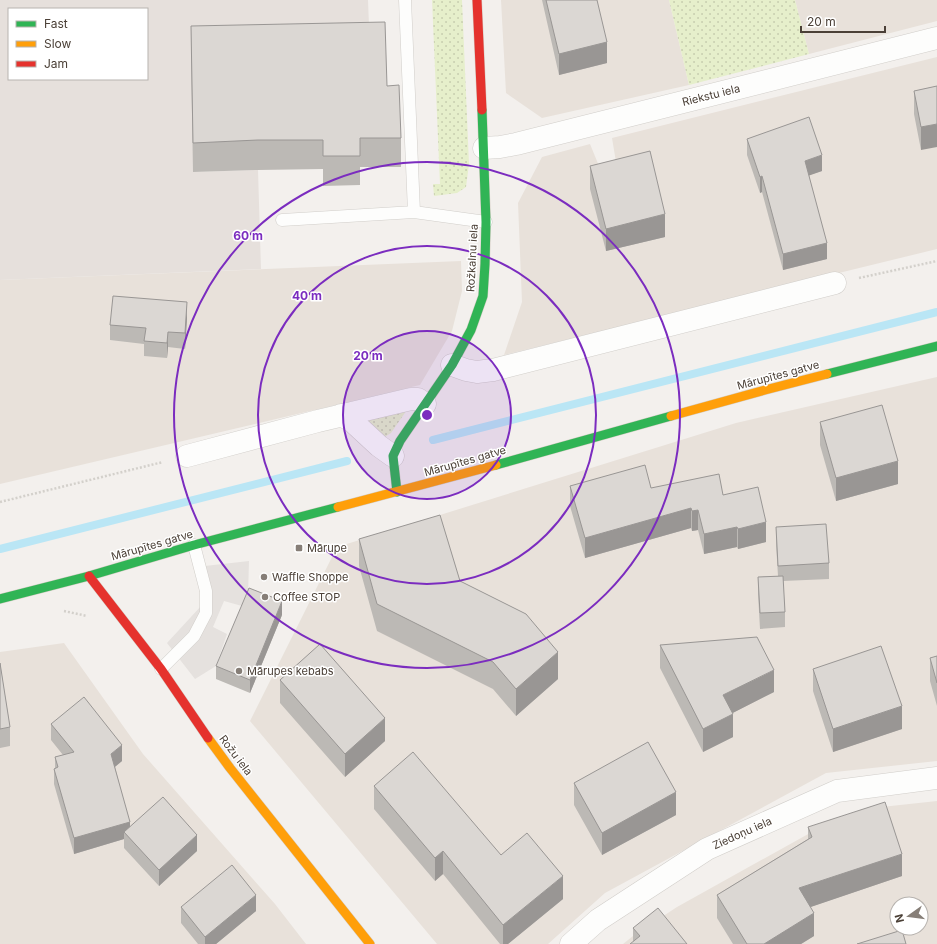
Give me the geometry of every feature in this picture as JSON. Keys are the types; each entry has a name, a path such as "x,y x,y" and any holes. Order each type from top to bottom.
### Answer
{"street":[{"name":"Rožkalnu iela","path":"393,456 400,440 452,365 471,330 483,296 486,222 477,0"},
{"name":"Riekstu iela","path":"484,148 516,144 937,38"},
{"path":"452,365 477,372 493,370 835,283"},
{"name":"Mārupītes gatve","path":"0,600 194,545 397,492 765,390 937,346"},
{"path":"187,456 412,399 418,400 425,404"},
{"path":"341,416 352,421 379,446 393,456 397,492"},
{"name":"Rožu iela","path":"89,576 161,669 202,730 230,768 370,944"},
{"name":"Ziedoņu iela","path":"571,944 598,920 707,849 837,791 937,778"}],"lane":[{"path":"405,0 414,212"},
{"path":"282,220 414,212 486,222"},
{"path":"161,669 194,636 206,613 206,591 194,545"}],"path":[{"path":"835,283 937,261"},
{"path":"0,502 187,456"},
{"path":"59,611 66,611 93,619"}],"shaded area":[{"path":"0,0 368,0 370,51 193,172 258,170 261,269 0,280"},
{"path":"501,0 669,0 689,85 542,118 506,93"},
{"path":"795,0 937,0 937,21 809,54"},
{"path":"937,57 937,249 504,355 522,302 518,203 542,157 590,144 599,166 616,162 612,138"},
{"path":"461,261 462,291 452,331 420,385 0,484 0,280"},
{"path":"937,377 937,761 826,773 605,893 548,944 437,944 250,721 337,547 736,423"},
{"path":"249,561 248,596 242,606 224,601 213,627 227,634 216,666 195,679 167,643 202,605 196,567"},
{"path":"64,643 143,754 275,904 306,944 0,944 0,652"},
{"path":"937,801 937,944 623,944 677,907 819,828 863,809"}],"green space":[{"path":"432,0 462,0 469,164 466,187 457,193 434,196 433,184 440,184"},
{"path":"669,0 795,0 809,54 689,85"},
{"path":"411,404 391,433 383,438 378,436 363,415"}],"building":[{"path":"546,0 597,0 607,42 559,54"},
{"path":"385,22 387,86 399,85 401,138 360,138 360,156 323,156 323,140 258,140 193,143 191,26"},
{"path":"937,86 937,124 921,127 914,91"},
{"path":"809,117 822,155 805,161 827,243 783,254 762,176 760,177 747,139"},
{"path":"650,151 665,214 606,229 590,166"},
{"path":"113,296 187,302 185,333 168,332 167,343 144,341 146,328 110,325"},
{"path":"882,405 898,461 836,478 820,422"},
{"path":"645,465 651,488 719,474 723,495 758,487 766,522 738,529 737,527 704,534 698,510 692,511 691,508 585,538 570,486"},
{"path":"440,515 460,581 526,614 558,652 516,689 493,662 377,604 359,539"},
{"path":"826,524 829,563 778,566 776,527"},
{"path":"783,576 785,612 760,613 758,577"},
{"path":"249,588 282,601 250,680 216,666"},
{"path":"757,637 774,670 723,695 733,714 703,729 660,645"},
{"path":"320,644 385,718 345,754 280,680"},
{"path":"881,646 902,706 833,729 813,669"},
{"path":"937,656 937,683 930,658"},
{"path":"0,663 10,727 0,729"},
{"path":"84,697 122,745 111,754 130,822 74,838 54,769 58,767 55,757 74,752 51,724"},
{"path":"648,742 676,792 602,833 574,783"},
{"path":"413,752 501,855 527,833 563,876 503,925 443,851 435,858 374,786"},
{"path":"163,797 197,835 159,870 124,832"},
{"path":"885,802 902,854 799,888 814,913 764,944 747,944 717,895 812,837 808,827"},
{"path":"232,865 256,895 205,937 181,907"},
{"path":"658,908 687,944 630,944 640,936 633,928"},
{"path":"889,934 889,936 904,936 906,944 857,944"}],"waterway":[{"path":"433,440 937,312"},
{"path":"0,549 347,461"}],"traffic: fast":[{"path":"397,492 393,456 400,441 452,365 471,330 483,296 486,222 482,110"},
{"path":"827,374 937,346"},
{"path":"496,465 671,416"},
{"path":"0,599 338,507"}],"traffic: slow":[{"path":"671,416 827,374"},
{"path":"338,507 496,465"},
{"path":"208,738 230,768 370,944"}],"traffic: jam":[{"path":"477,0 482,110"},
{"path":"89,576 161,669 208,738"}],"place":[{"name":"Mārupe","path":"299,548"},
{"name":"Waffle Shoppe","path":"264,577"},
{"name":"Coffee STOP","path":"265,597"},
{"name":"Mārupes kebabs","path":"239,671"}]}
